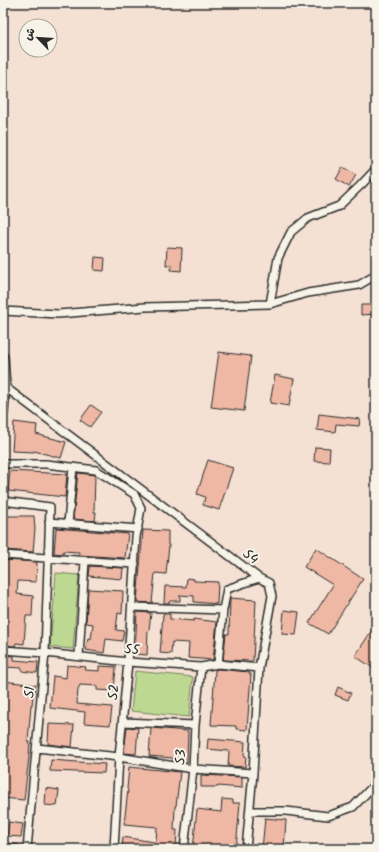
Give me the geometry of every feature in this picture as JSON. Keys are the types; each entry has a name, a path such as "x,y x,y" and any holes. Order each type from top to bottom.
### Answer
{"main road":[{"path":"3,357 5,387 3,412"}],"street":[{"path":"270,304 278,258 291,232 308,218 339,206 362,185 376,169"},
{"path":"3,311 58,314 145,307 270,304 308,293 359,284 376,275"},
{"name":"S4","path":"5,387 259,578 269,583 272,596 259,668 253,773 246,849"},
{"name":"S2","path":"3,464 46,464 96,470 134,494 141,508 137,533 128,662 119,758 114,849"},
{"path":"68,524 73,467"},
{"name":"S1","path":"3,501 50,507 46,653 27,849"},
{"path":"49,522 137,533"},
{"path":"3,555 135,564"},
{"path":"79,656 85,561"},
{"path":"218,664 223,610 227,589 259,578"},
{"path":"132,607 223,610"},
{"name":"S5","path":"3,650 79,656 128,662 201,667 218,664 259,668"},
{"name":"S3","path":"184,849 193,769 195,725 201,667"},
{"path":"123,722 195,725"},
{"path":"37,748 193,769 253,773"},
{"path":"250,811 286,811 328,816 353,807 376,783"},
{"path":"3,847 17,849"}],"green space":[{"path":"56,573 79,575 73,649 50,647"},
{"path":"135,671 193,677 189,717 131,711"}],"building":[{"path":"343,167 356,175 349,187 336,179"},
{"path":"167,247 182,248 181,271 171,270 172,265 166,265"},
{"path":"95,257 105,258 104,271 94,270"},
{"path":"361,305 376,305 376,314 361,315"},
{"path":"219,352 251,356 244,411 211,407"},
{"path":"275,375 294,379 289,406 270,403"},
{"path":"91,405 101,412 90,427 80,420"},
{"path":"319,414 360,419 359,426 336,424 335,432 317,430"},
{"path":"14,422 37,425 36,434 66,442 61,458 34,451 12,451"},
{"path":"315,447 330,448 329,462 314,461"},
{"path":"208,460 233,468 219,510 203,505 205,497 197,494"},
{"path":"10,471 67,474 65,497 8,491"},
{"path":"78,473 95,475 95,521 73,519"},
{"path":"6,516 34,516 35,529 33,552 3,550"},
{"path":"56,528 128,534 125,558 79,555 79,552 63,551 63,554 54,553"},
{"path":"143,530 168,531 169,545 166,574 155,573 152,603 137,602"},
{"path":"316,548 363,579 328,634 309,623 333,585 304,567"},
{"path":"4,560 37,562 36,582 18,581 17,594 33,596 32,616 26,616 24,644 16,643 15,646 3,645"},
{"path":"90,566 123,568 122,579 89,576"},
{"path":"187,578 194,579 194,581 218,582 217,604 194,602 194,596 180,595 180,601 170,601 169,603 164,603 165,586 186,587"},
{"path":"88,589 123,591 122,614 118,613 116,630 124,631 122,641 106,639 104,653 86,650 88,638 91,639 93,624 86,623"},
{"path":"230,598 256,600 253,661 223,660 226,634 229,634"},
{"path":"284,610 299,612 296,635 282,634"},
{"path":"137,612 151,613 148,630 147,655 135,654"},
{"path":"163,614 170,614 170,619 194,621 194,619 217,622 213,660 188,658 189,643 172,642 171,654 160,653"},
{"path":"376,624 376,670 355,656"},
{"path":"3,655 14,656 14,660 38,662 37,673 22,671 22,668 3,667"},
{"path":"67,665 86,667 85,670 99,671 99,666 116,667 114,691 97,690 97,686 80,685 78,689 77,704 112,707 110,725 84,723 85,712 50,708 53,676 66,678"},
{"path":"215,670 249,672 249,674 251,674 247,730 236,729 236,726 211,725"},
{"path":"3,681 36,685 31,705 28,742 30,742 29,757 24,800 3,798"},
{"path":"338,687 351,693 348,700 335,695"},
{"path":"49,724 74,725 72,747 48,744"},
{"path":"127,727 138,728 136,754 124,753"},
{"path":"151,728 188,731 187,763 173,761 173,758 149,756"},
{"path":"208,739 245,742 245,767 228,766 229,751 207,749"},
{"path":"51,760 105,764 104,773 50,771"},
{"path":"129,767 180,772 175,806 174,830 177,830 176,849 122,849 123,837 154,842 156,841 157,827 124,824"},
{"path":"201,775 242,777 242,788 218,786 201,787"},
{"path":"46,788 59,790 57,806 45,805"},
{"path":"222,799 233,800 233,803 240,803 236,849 193,849 197,809 221,812"},
{"path":"265,818 286,820 284,849 262,849"},
{"path":"9,822 23,824 21,837 7,836"}]}
